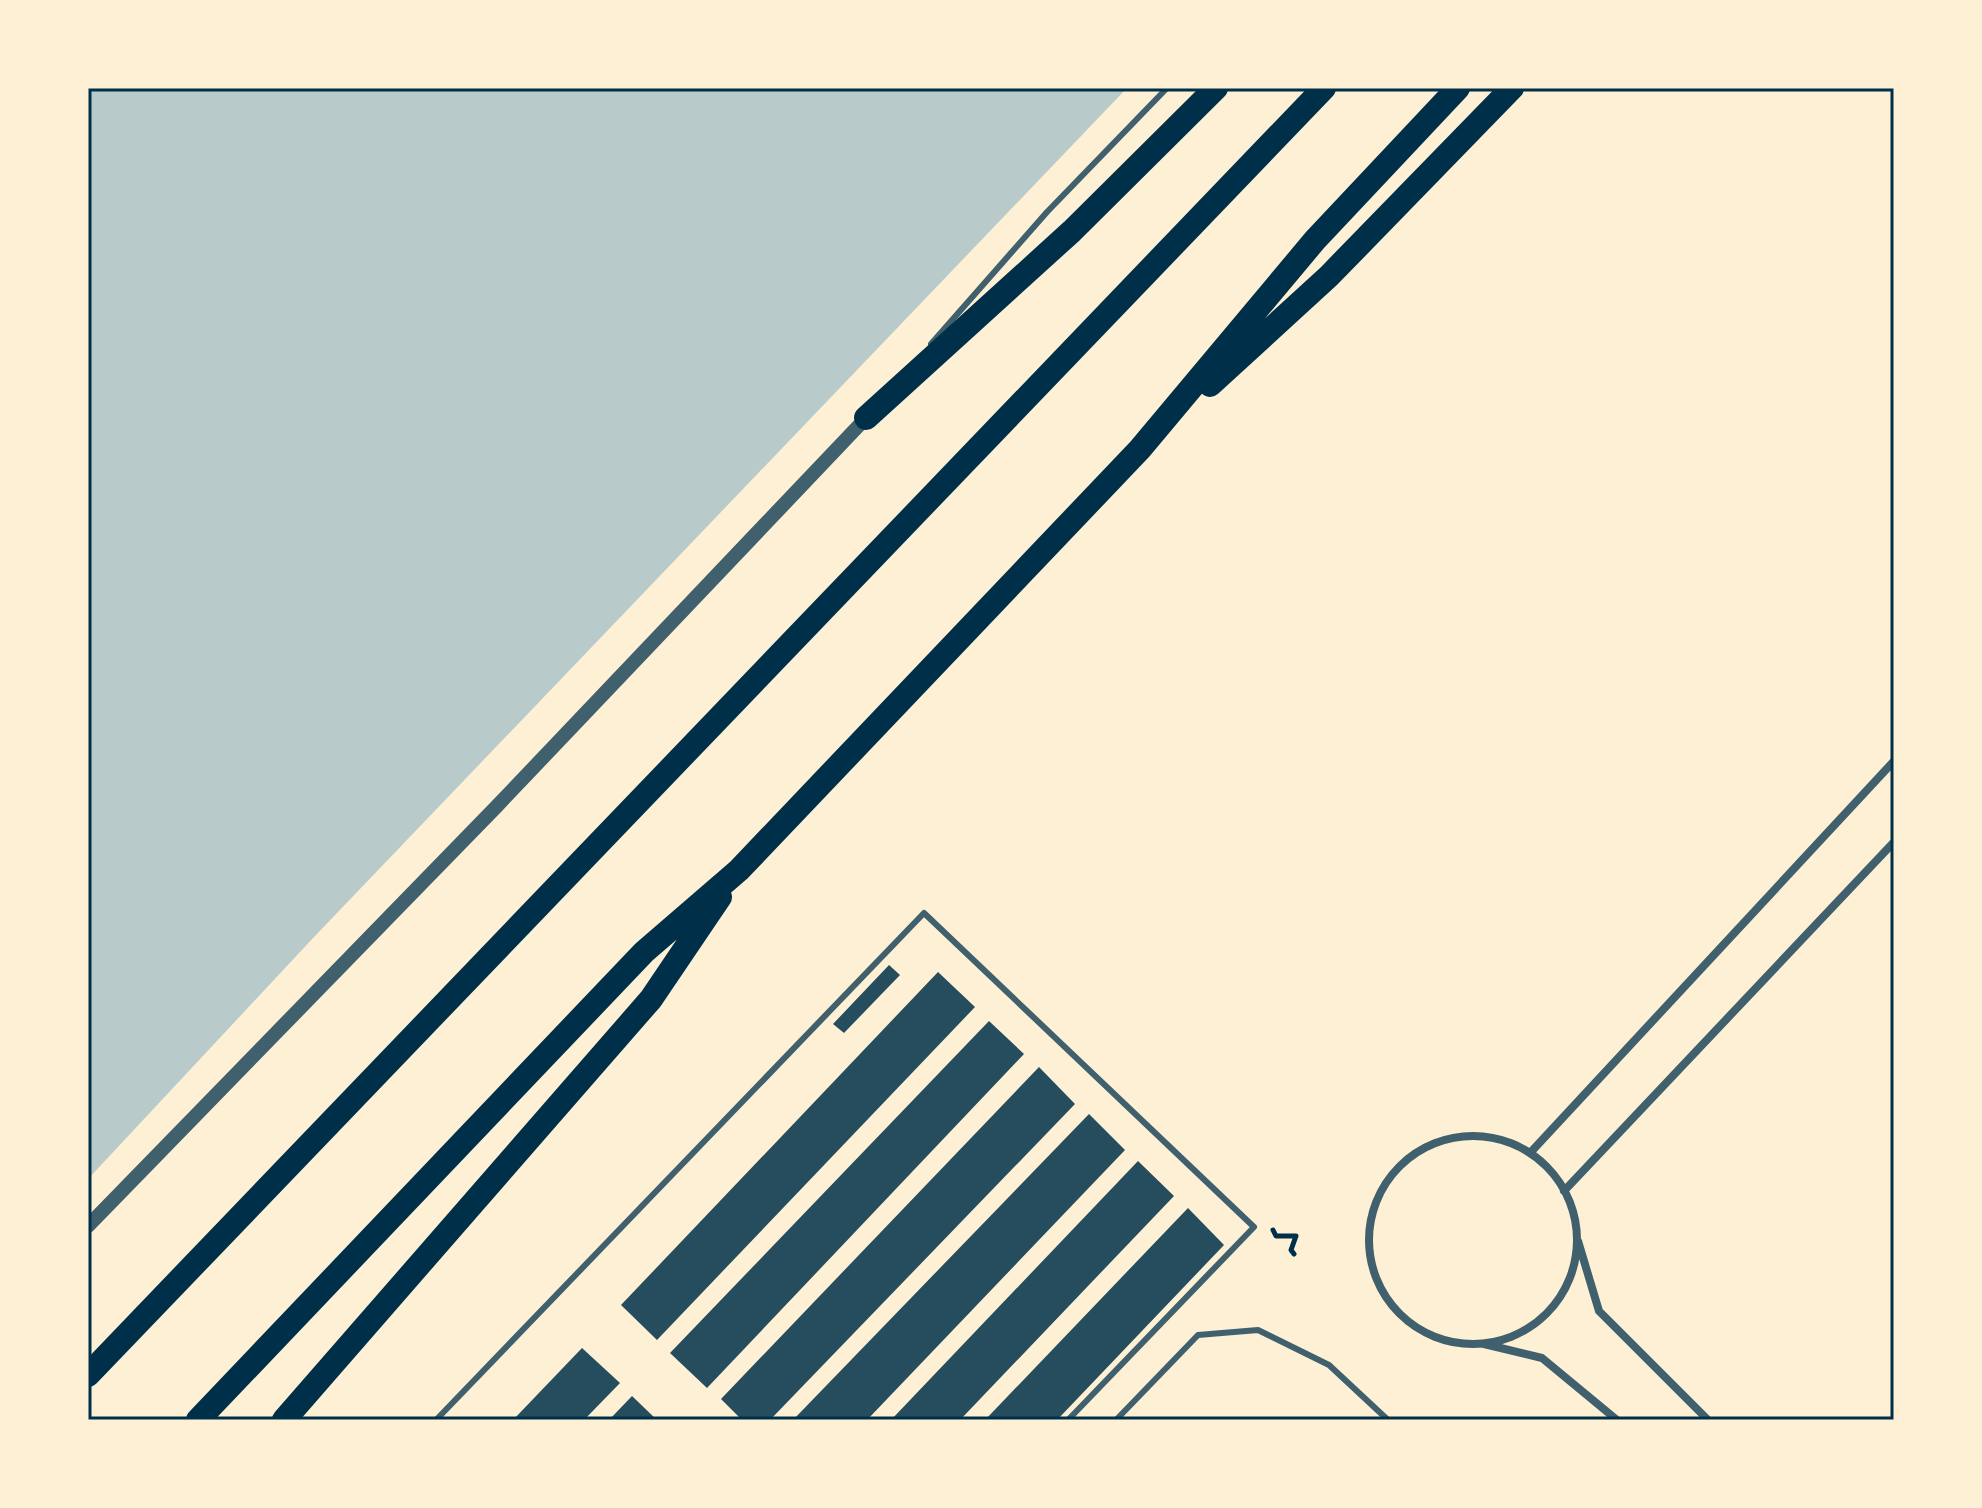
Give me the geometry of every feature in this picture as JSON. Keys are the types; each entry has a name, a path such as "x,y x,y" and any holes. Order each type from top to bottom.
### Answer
{"highway":[{"path":"866,418 1072,231 1216,88"},
{"path":"88,1375 1324,88"},
{"path":"198,1420 644,952 739,870 1140,449 1315,240 1458,88"},
{"path":"1140,449 1329,276 1512,88"},
{"path":"284,1420 651,999 739,870"}],"street":[{"path":"88,1226 497,806 866,418"},
{"path":"1530,1153 1894,761"},
{"path":"1564,1191 1894,842"},
{"path":"1617,1420 1542,1358 1483,1344 1449,1341 1420,1331 1397,1311 1379,1286 1369,1256 1369,1226 1376,1201 1388,1178 1406,1160 1435,1143 1467,1136 1500,1139 1530,1153 1554,1175 1570,1203 1599,1311 1708,1420"},
{"path":"1483,1344 1513,1336 1540,1319 1550,1308 1560,1296 1573,1267 1577,1236"}],"lane":[{"path":"926,349 1047,212 1167,88"},
{"path":"866,418 916,361"},
{"path":"436,1420 924,913 1254,1227 1068,1420"},
{"path":"1116,1420 1198,1335 1258,1330 1329,1365 1388,1420"}],"path":[{"path":"1270,1226 1276,1236 1296,1236 1291,1250 1294,1254"}],"shaded area":[{"path":"88,88 1127,88 314,937 88,1179"}],"building":[{"path":"889,965 900,975 844,1033 833,1024"},
{"path":"938,972 975,1007 657,1340 621,1305"},
{"path":"989,1021 1024,1054 707,1388 670,1353"},
{"path":"1039,1067 1075,1104 770,1420 742,1420 721,1399"},
{"path":"1089,1114 1125,1150 867,1420 793,1420"},
{"path":"1138,1161 1174,1196 960,1420 891,1420"},
{"path":"1188,1208 1224,1245 1057,1420 985,1420"},
{"path":"582,1348 620,1383 584,1420 513,1420"},
{"path":"632,1396 657,1420 609,1420"}]}
